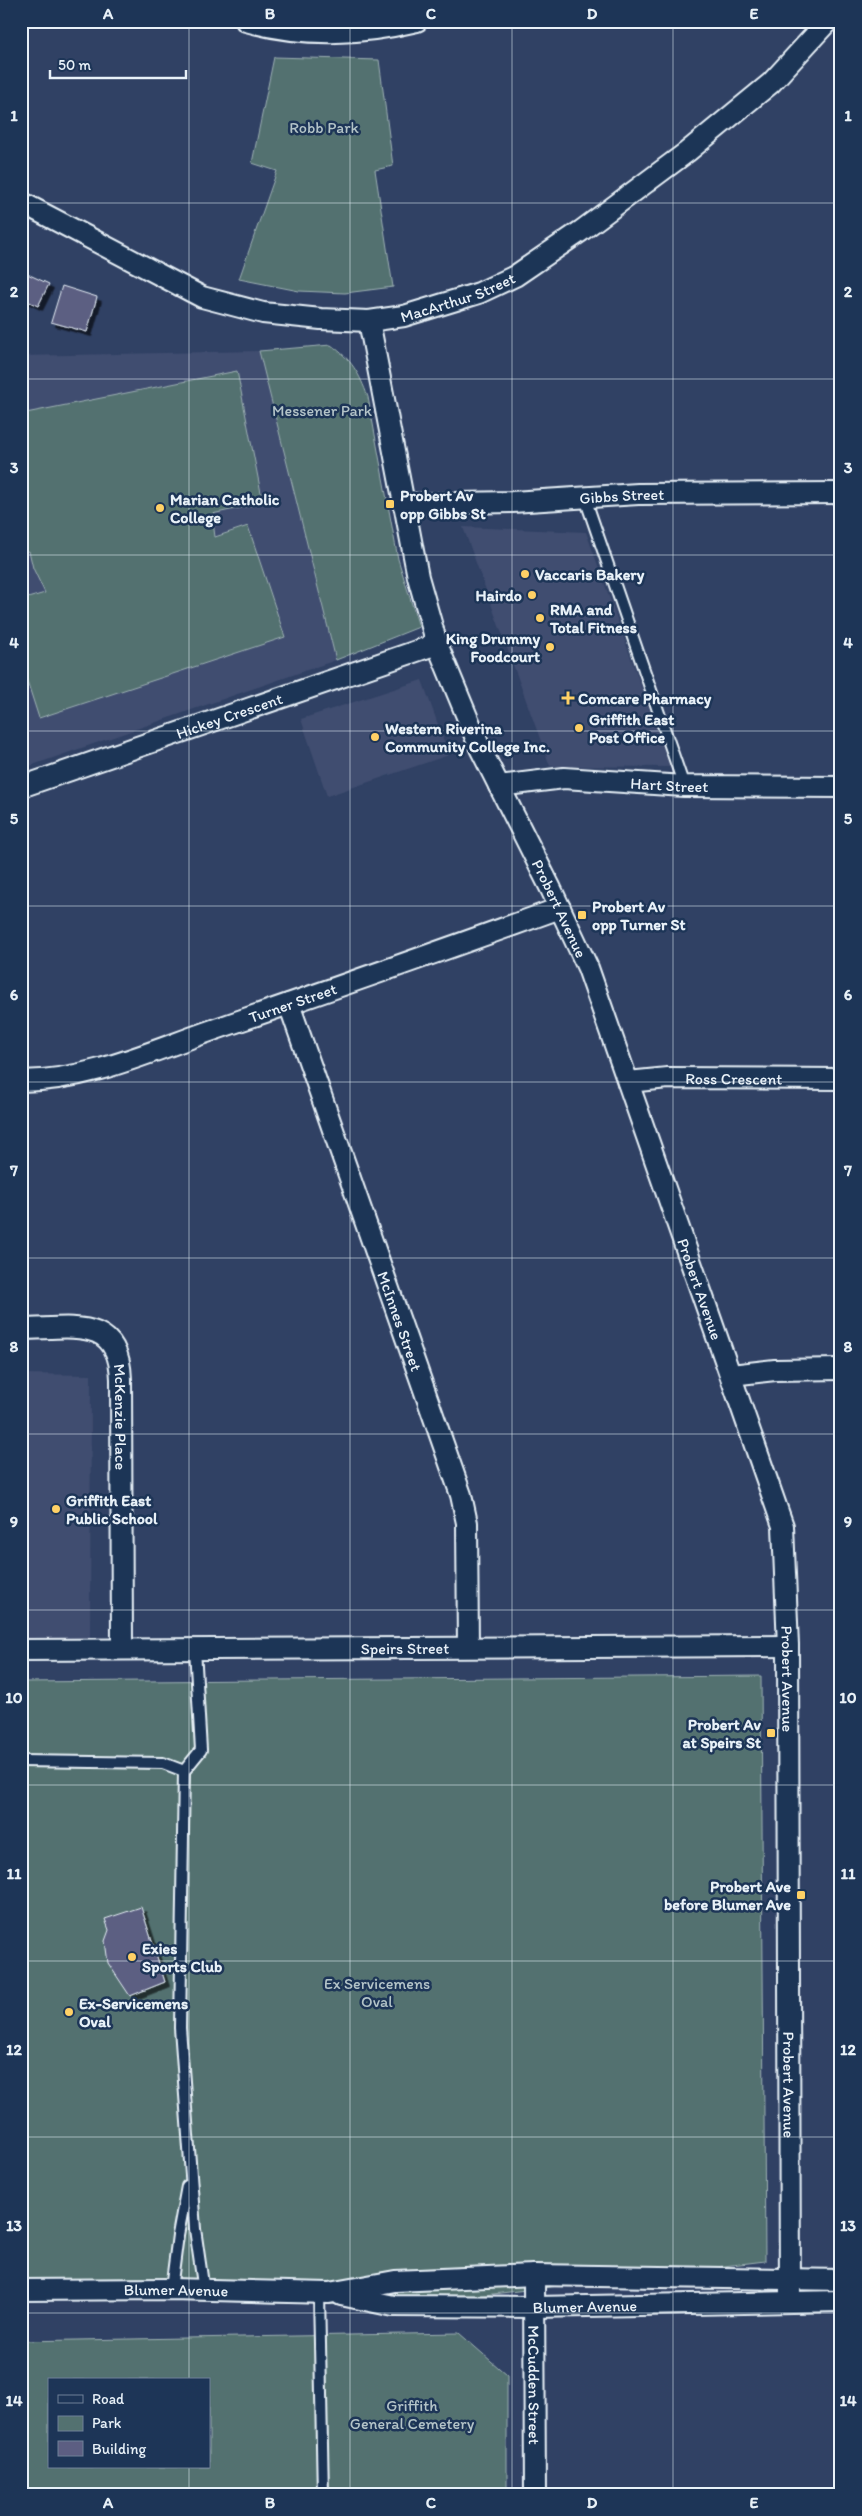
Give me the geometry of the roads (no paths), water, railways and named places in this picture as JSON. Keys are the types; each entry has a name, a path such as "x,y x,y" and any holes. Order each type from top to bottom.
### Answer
{"street":[{"path":"246,21 293,32 339,33 389,28 417,21"},
{"name":"MacArthur Street","path":"21,202 202,297 263,313 369,321 404,316 479,293 515,276 581,231 687,152 771,83 828,21"},
{"name":"Probert Avenue","path":"369,321 418,577 437,644 480,748 588,968 783,1526 788,1646 790,2301"},
{"name":"Gibbs Street","path":"403,504 512,502 638,494 841,493"},
{"name":"Hickey Crescent","path":"21,787 437,644"},
{"name":"Hart Street","path":"498,786 564,778 684,786 841,787"},
{"name":"Turner Street","path":"21,1081 43,1081 81,1075 560,908"},
{"name":"McInnes Street","path":"289,1004 461,1496 467,1523 468,1647"},
{"name":"Ross Crescent","path":"628,1082 668,1078 841,1079"},
{"name":"McKenzie Place","path":"21,1329 93,1329 107,1338 116,1348 121,1364 122,1649"},
{"path":"731,1375 776,1370 841,1369"},
{"name":"Speirs Street","path":"21,1650 788,1646"},
{"name":"Blumer Avenue","path":"324,2293 395,2281 534,2276 841,2280"},
{"name":"McCudden Street","path":"534,2276 535,2495"},
{"name":"Blumer Avenue","path":"21,2290 324,2293 394,2306 535,2307 841,2301"}],"lane":[{"path":"585,498 684,786"},
{"path":"195,1649 201,1750 184,1771 180,2028 189,2172 204,2291"},
{"path":"21,1760 163,1763 184,1771"},
{"path":"171,2290 189,2172"},
{"path":"322,2495 324,2293"}],"place":[{"name":"Probert Av opp Gibbs St","path":"390,504"},
{"name":"Marian Catholic College","path":"160,508"},
{"name":"Vaccaris Bakery","path":"525,574"},
{"name":"Hairdo","path":"532,595"},
{"name":"RMA and Total Fitness","path":"540,618"},
{"name":"King Drummy Foodcourt","path":"550,647"},
{"name":"Comcare Pharmacy","path":"568,698"},
{"name":"Griffith East Post Office","path":"579,728"},
{"name":"Western Riverina Community College Inc.","path":"375,737"},
{"name":"Probert Av opp Turner St","path":"582,915"},
{"name":"Griffith East Public School","path":"56,1509"},
{"name":"Probert Av at Speirs St","path":"771,1733"},
{"name":"Probert Ave before Blumer Ave","path":"801,1895"},
{"name":"Exies Sports Club","path":"132,1957"},
{"name":"Ex-Servicemens Oval","path":"69,2012"}],"park label":[{"name":"Robb Park","path":"324,127"},
{"name":"Messener Park","path":"322,410"},
{"name":"Ex Servicemens Oval","path":"377,1992"},
{"name":"Griffith General Cemetery","path":"412,2414"}]}
